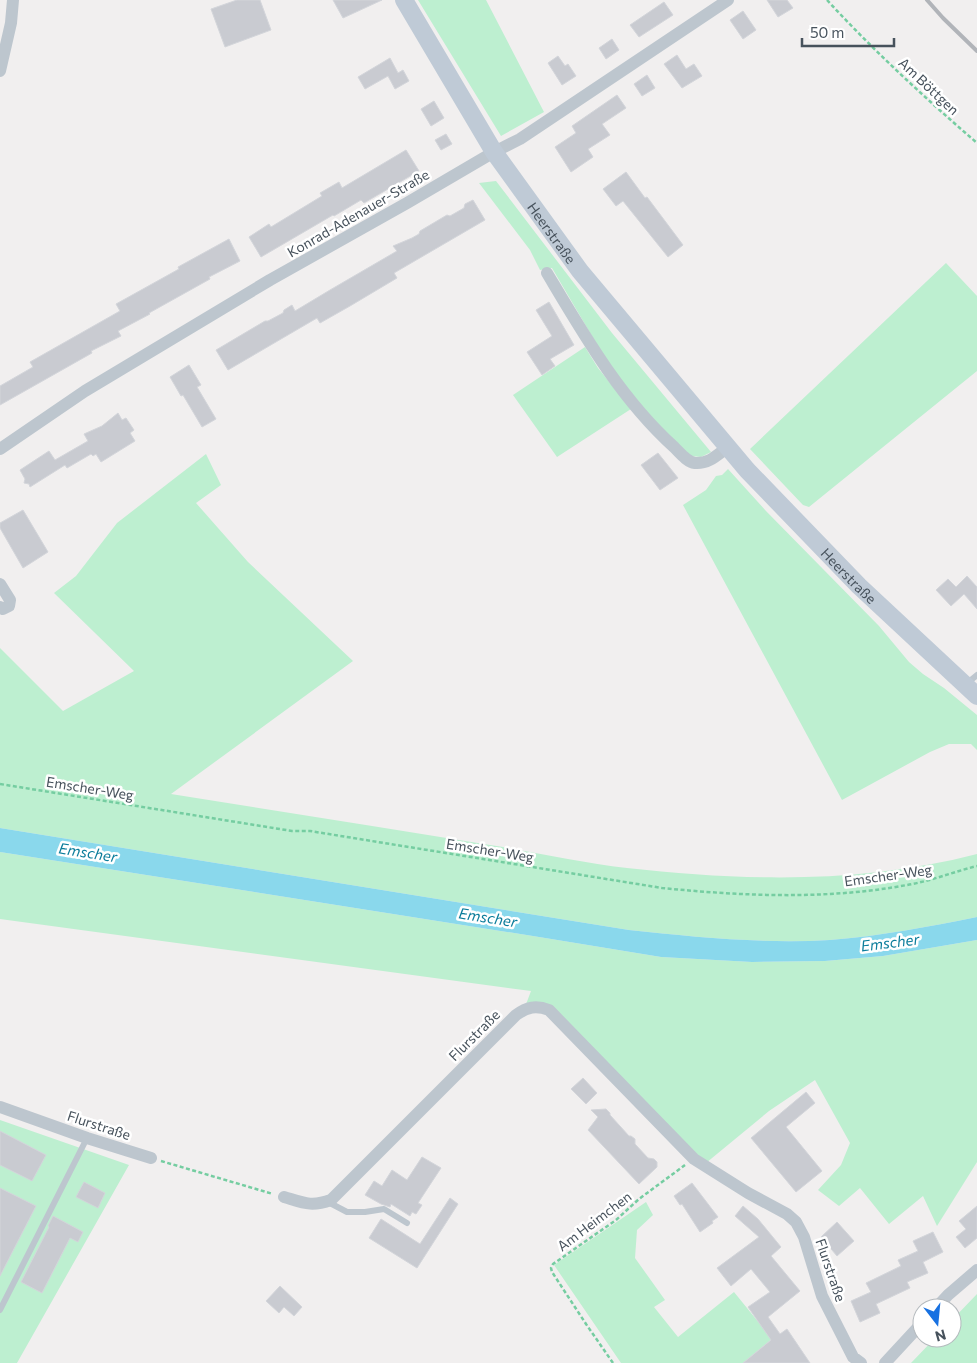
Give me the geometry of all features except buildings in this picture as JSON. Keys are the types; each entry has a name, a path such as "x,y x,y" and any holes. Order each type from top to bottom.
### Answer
{"main road":[{"name":"Heerstraße","path":"404,0 494,152 580,271 747,470 858,586 973,686"}],"street":[{"path":"0,71 11,24 13,0"},
{"name":"Konrad-Adenauer-Straße","path":"0,449 85,391 270,280 520,139 728,0"},
{"name":"Heerstraße","path":"547,273 600,362 656,431 693,463 707,463 728,447"},
{"path":"0,584 10,600 9,606 4,609 0,608"},
{"name":"Flurstraße","path":"326,1201 331,1200 509,1022 525,1008 540,1006 549,1010 694,1159 748,1193 787,1214 796,1222 804,1237 822,1296 852,1357 861,1363"},
{"name":"Flurstraße","path":"0,1107 87,1138 151,1158"},
{"path":"284,1197 317,1205 326,1201"},
{"path":"945,1298 977,1270"},
{"path":"885,1363 912,1334"}],"lane":[{"path":"0,1310 87,1138"},
{"path":"326,1201 347,1212 384,1209 407,1223"}],"path":[{"name":"Am Böttgen","path":"828,0 924,96 977,143"},
{"name":"Emscher-Weg","path":"0,784 292,831 310,831 662,888 791,895 869,890 934,880 977,866"},
{"path":"151,1158 284,1197"},
{"name":"Am Heimchen","path":"614,1363 586,1324 551,1268 553,1264 616,1220 639,1199 694,1159"}],"green space":[{"path":"418,0 486,0 544,112 501,136"},
{"path":"496,181 612,333 711,452 701,457 691,456 650,419 613,372 552,268 540,270 530,250 479,183"},
{"path":"946,263 977,296 977,371 809,507 803,505 750,449"},
{"path":"585,347 598,368 631,409 557,457 513,395"},
{"path":"206,454 221,485 196,503 248,562 353,661 171,794 593,863 715,876 803,877 846,875 890,871 977,854 977,917 904,931 830,940 780,941 679,935 629,930 0,828 0,648 63,711 134,671 54,593 76,576 117,523"},
{"path":"728,469 766,511 879,626 909,662 977,715 977,750 971,744 949,744 930,752 842,800 683,505 706,490 716,476 722,475"},
{"path":"0,852 661,957 752,962 825,961 883,956 977,940 977,1162 937,1226 923,1196 889,1224 860,1188 839,1206 818,1190 841,1165 850,1143 815,1080 769,1111 706,1163 550,1009 525,1007 531,991 0,919"},
{"path":"0,1120 129,1165 17,1363 0,1363"},
{"path":"646,1202 653,1215 637,1230 635,1258 665,1300 654,1307 678,1337 734,1292 772,1339 743,1363 621,1363 554,1265"},
{"path":"977,1294 977,1363 911,1363 925,1348 962,1348 962,1310"}],"water":[{"name":"Emscher","path":"0,828 629,930 729,939 805,941 886,934 977,917 977,940 883,956 825,961 752,962 661,957 0,852"}],"railway":[{"path":"927,0 977,51"}]}
